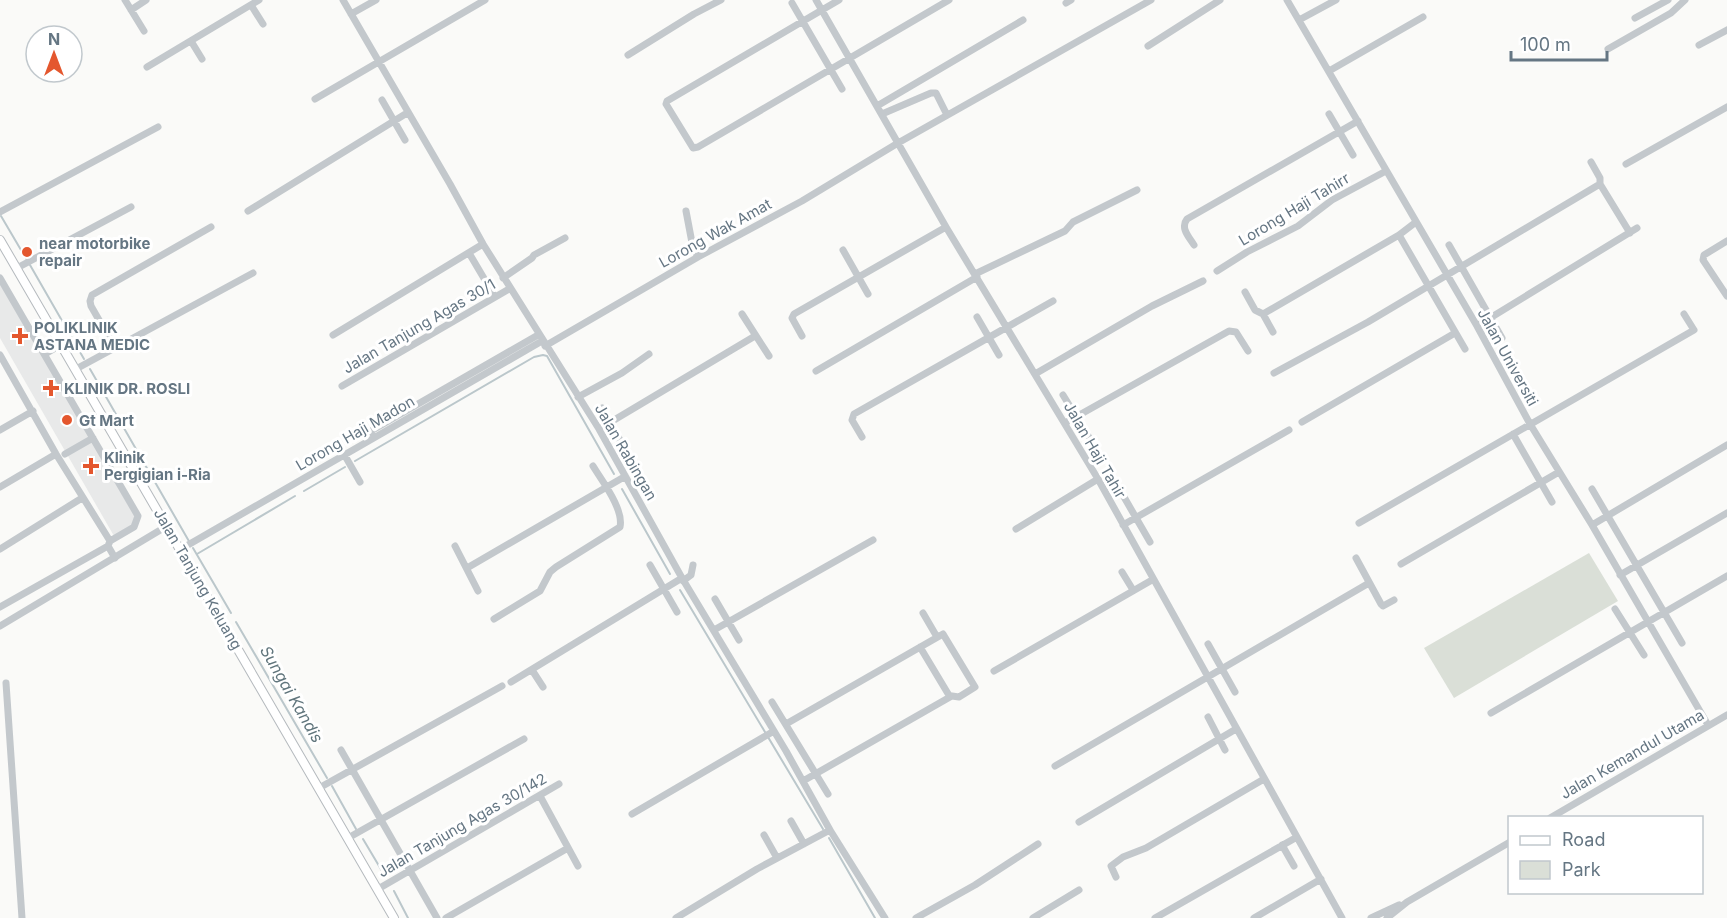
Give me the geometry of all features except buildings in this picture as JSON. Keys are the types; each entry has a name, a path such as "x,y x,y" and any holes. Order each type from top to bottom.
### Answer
{"main road":[{"name":"Jalan Tanjung Keluang","path":"0,240 394,918"}],"street":[{"path":"125,0 144,32"},
{"path":"131,10 146,0"},
{"path":"147,67 259,0"},
{"name":"Jalan Rabingan","path":"343,0 509,289 599,429 624,477 714,630 768,734 803,781 830,830 885,918"},
{"path":"351,14 376,0"},
{"path":"315,99 485,0"},
{"path":"628,55 721,0"},
{"name":"Jalan Haji Tahir","path":"816,0 946,226 1098,479 1342,918"},
{"path":"839,0 667,100 666,104 693,148 832,70 949,0"},
{"name":"Lorong Wak Amat","path":"375,437 371,431 802,201 898,143 1151,0"},
{"path":"1148,46 1220,0"},
{"name":"Jalan Universiti","path":"1287,0 1477,326 1530,424 1592,525 1708,725"},
{"path":"1299,20 1336,0"},
{"path":"1635,18 1668,0"},
{"path":"1608,49 1671,13 1685,0"},
{"path":"792,3 842,89"},
{"path":"251,5 263,24"},
{"path":"1329,71 1423,17"},
{"path":"877,106 1023,20"},
{"path":"1699,45 1727,30"},
{"path":"191,40 202,59"},
{"path":"882,114 936,93 947,115"},
{"path":"382,100 405,140"},
{"path":"1626,165 1727,107"},
{"path":"248,212 407,112"},
{"path":"1329,114 1353,155"},
{"path":"1194,246 1185,229 1186,219 1358,121"},
{"path":"0,212 158,127"},
{"path":"1590,162 1630,233"},
{"name":"Lorong Haji Tahirr","path":"1217,271 1247,252 1298,226 1332,200 1386,171"},
{"path":"1275,373 1461,267 1600,183"},
{"path":"816,370 976,275 1065,231 1073,222 1137,190"},
{"path":"17,268 131,207"},
{"path":"686,212 693,248 698,257"},
{"path":"1263,314 1416,222"},
{"path":"802,336 792,318 794,314 860,278 946,226"},
{"path":"115,348 91,306 92,295 212,227"},
{"path":"1477,326 1638,228"},
{"path":"1399,234 1465,349"},
{"path":"503,278 534,255 565,238"},
{"path":"1727,242 1704,255 1703,260 1727,296"},
{"path":"333,335 483,244"},
{"path":"1449,245 1502,338"},
{"path":"843,250 868,294"},
{"path":"469,253 495,297"},
{"path":"76,369 253,273"},
{"path":"0,278 138,516 134,528 0,607"},
{"path":"1035,374 1152,306 1203,281"},
{"name":"Jalan Tanjung Agas 30/1","path":"342,386 509,289"},
{"path":"1245,292 1255,310 1263,314 1273,332"},
{"path":"862,437 852,420 854,414 1053,301"},
{"path":"742,314 769,356"},
{"path":"1359,523 1694,330 1684,314"},
{"path":"977,317 999,355"},
{"path":"1065,423 1229,331 1236,332 1248,351"},
{"path":"1302,422 1455,333"},
{"path":"599,429 755,336"},
{"path":"45,354 62,344"},
{"path":"578,398 622,374 649,354"},
{"path":"0,355 3,367 33,411 82,498 111,542 115,558"},
{"path":"1063,395 1090,439"},
{"path":"602,408 621,442"},
{"path":"0,430 33,411"},
{"path":"1123,525 1289,430"},
{"path":"1513,434 1552,502"},
{"name":"Lorong Haji Madon","path":"181,549 375,437"},
{"path":"65,454 93,438"},
{"path":"1592,525 1727,445"},
{"path":"0,487 56,453"},
{"path":"344,454 360,482"},
{"path":"494,619 540,591 550,572 556,567 620,527 621,519 618,508 593,466"},
{"path":"1401,564 1559,472"},
{"path":"467,568 624,477"},
{"path":"1016,529 1098,479"},
{"path":"1592,489 1682,643"},
{"path":"1124,497 1150,542"},
{"path":"0,549 82,498"},
{"path":"1620,575 1727,513"},
{"path":"0,626 167,526"},
{"path":"714,630 873,540"},
{"path":"454,546 478,591"},
{"path":"1356,558 1383,606 1394,600"},
{"path":"650,565 677,612"},
{"path":"511,682 691,575 693,565"},
{"path":"1122,572 1133,590"},
{"path":"1491,712 1727,576"},
{"path":"994,671 1152,579"},
{"path":"1055,766 1369,583"},
{"path":"714,599 740,640"},
{"path":"1615,609 1644,655"},
{"path":"923,612 937,637"},
{"path":"786,724 943,634 975,687 959,697 951,696 803,781"},
{"path":"1208,644 1235,692"},
{"path":"920,647 951,696"},
{"path":"532,670 543,687"},
{"path":"6,683 22,918"},
{"path":"319,788 502,686"},
{"path":"772,702 828,794"},
{"name":"Jalan Kemandul Utama","path":"1553,816 1727,714"},
{"path":"1208,717 1225,750"},
{"path":"1079,822 1236,729"},
{"path":"632,814 768,734"},
{"path":"348,838 524,738"},
{"path":"341,750 437,918"},
{"path":"1116,877 1111,866 1123,857 1146,848 1264,778"},
{"name":"Jalan Tanjung Agas 30/142","path":"378,889 559,784"},
{"path":"540,796 578,866"},
{"path":"791,821 804,844"},
{"path":"676,918 777,858 830,830"},
{"path":"764,835 777,858"},
{"path":"1155,918 1297,837"},
{"path":"1371,918 1407,902 1508,843"},
{"path":"916,918 975,885 1038,844"},
{"path":"1282,845 1294,866"},
{"path":"446,918 568,848"},
{"path":"1254,918 1322,879"},
{"path":"1033,918 1079,890"},
{"path":"1387,918 1407,902"}],"shaded area":[{"path":"0,282 135,517 132,526 114,536 0,338"}],"green space":[{"path":"1589,553 1618,601 1454,698 1424,648"}],"waterway":[{"name":"Sungai Kandis","path":"1,216 21,250"},
{"name":"Sungai Kandis","path":"24,253 27,260"},
{"name":"Sungai Kandis","path":"30,265 84,359"},
{"path":"355,461 534,357 543,355 547,356 614,474"},
{"name":"Sungai Kandis","path":"90,369 190,543"},
{"path":"304,491 345,467"},
{"path":"622,489 670,574"},
{"path":"197,554 295,496"},
{"name":"Sungai Kandis","path":"193,548 231,613"},
{"path":"680,590 823,829"},
{"name":"Sungai Kandis","path":"236,622 327,778"},
{"name":"Sungai Kandis","path":"332,786 356,829"},
{"path":"829,838 875,918"},
{"name":"Sungai Kandis","path":"363,839 385,876"},
{"name":"Sungai Kandis","path":"394,891 408,918"}],"place":[{"name":"near motorbike repair","path":"27,252"},
{"name":"POLIKLINIK ASTANA MEDIC","path":"20,336"},
{"name":"KLINIK DR. ROSLI","path":"51,388"},
{"name":"Gt Mart","path":"67,420"},
{"name":"Klinik Pergigian i-Ria","path":"91,466"}]}
